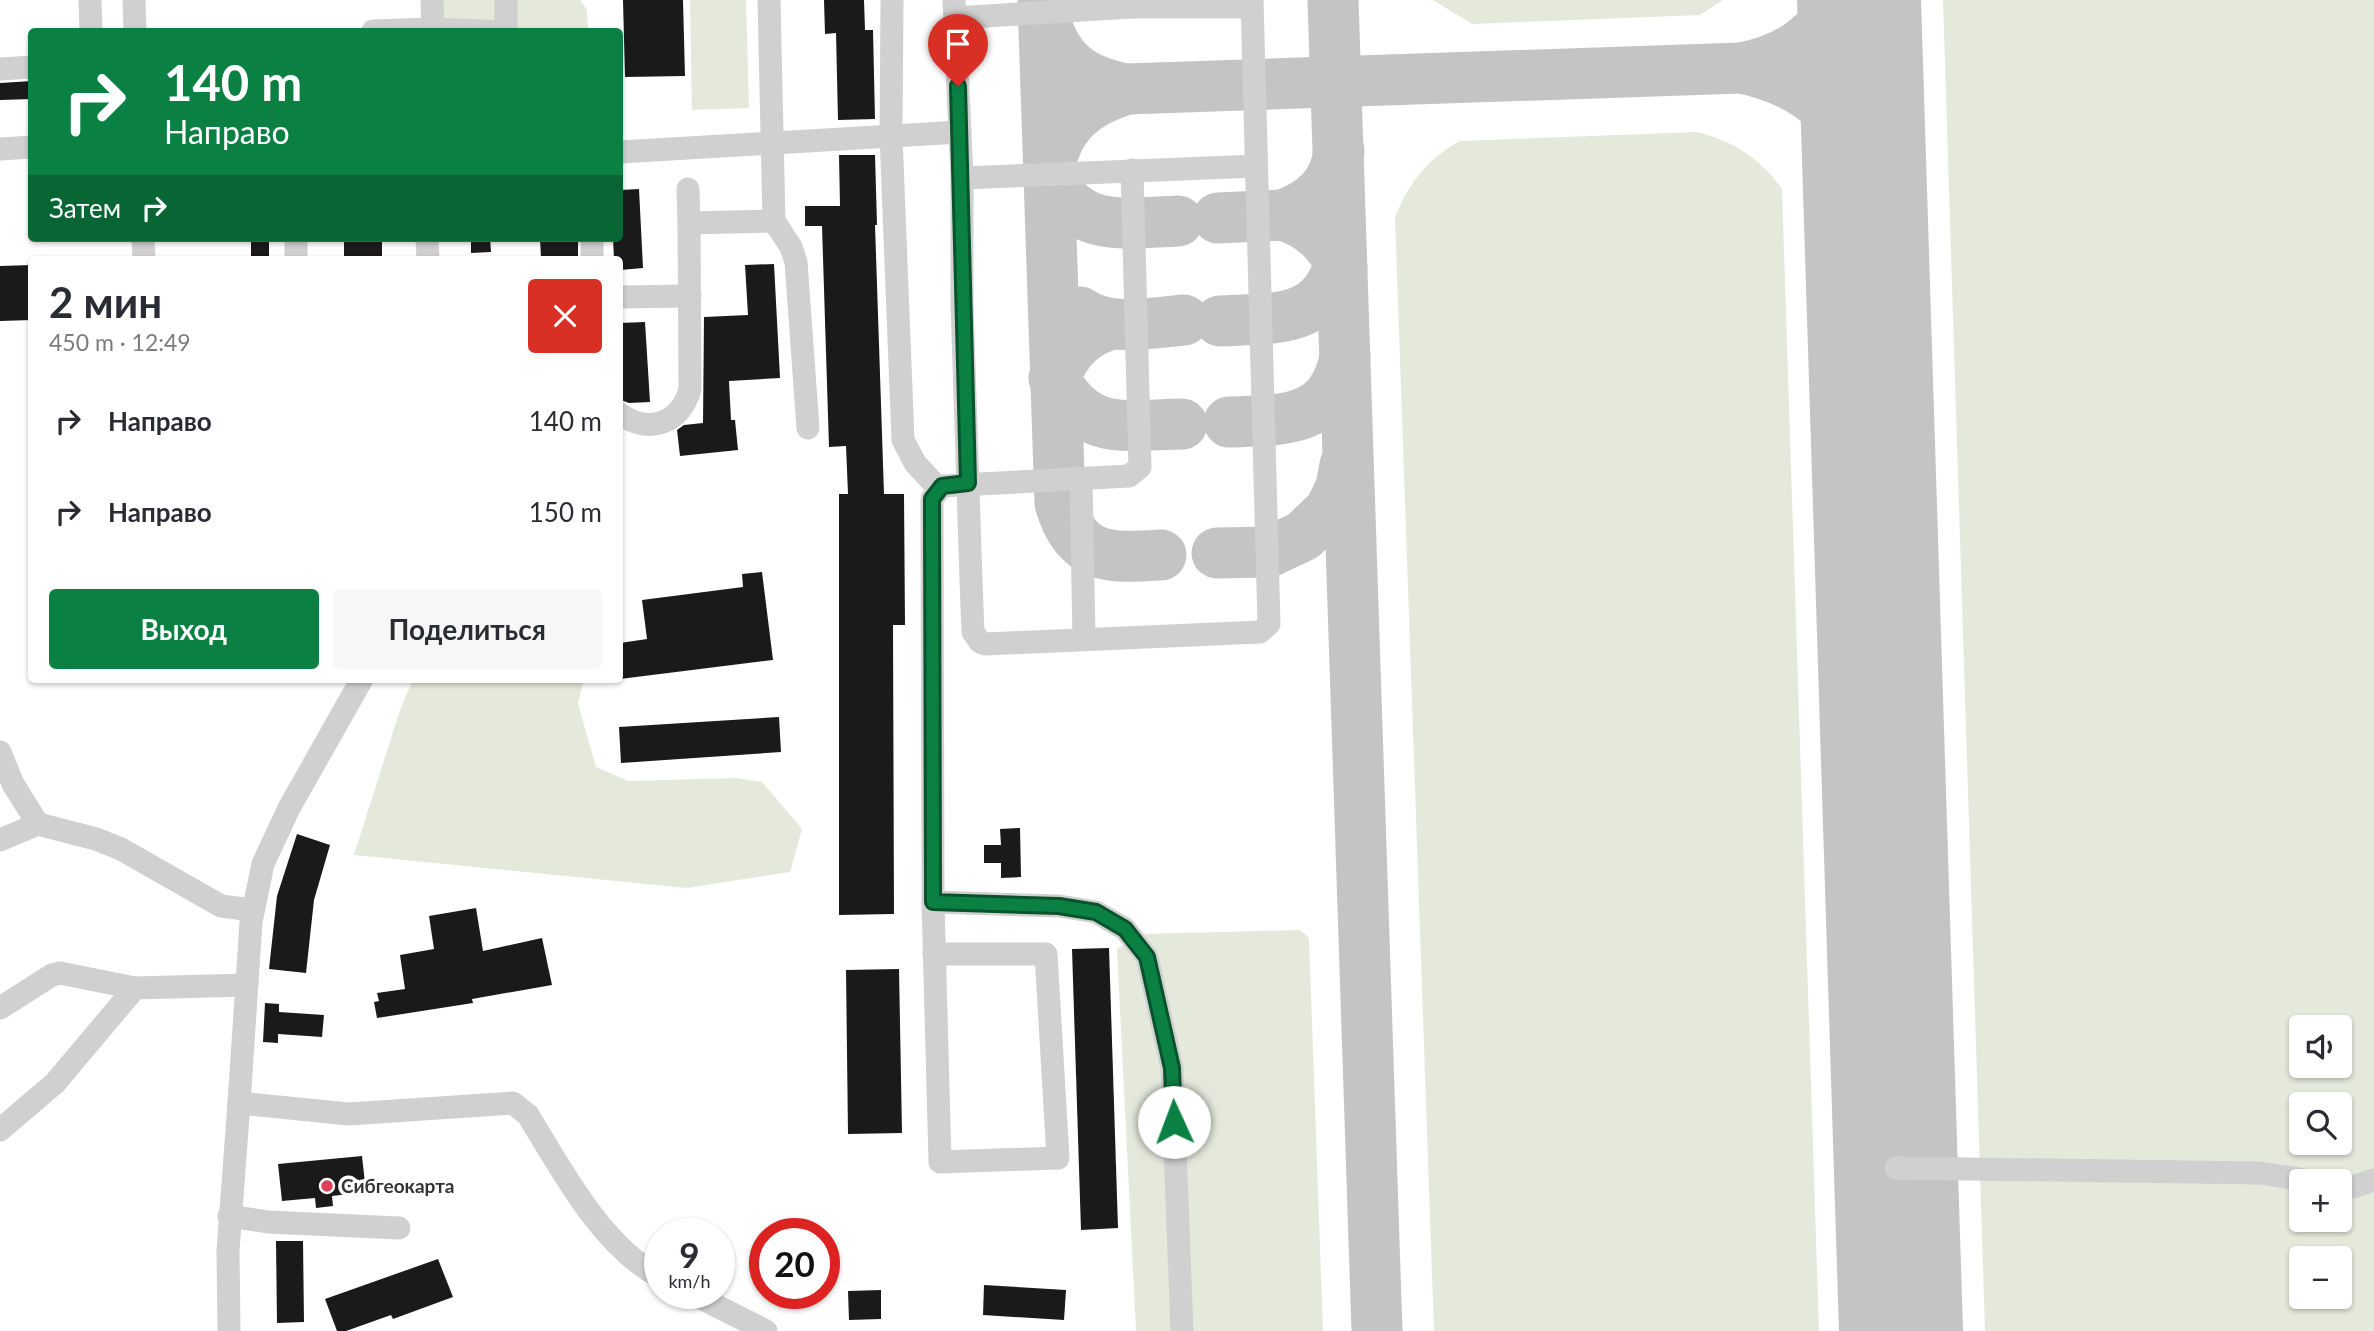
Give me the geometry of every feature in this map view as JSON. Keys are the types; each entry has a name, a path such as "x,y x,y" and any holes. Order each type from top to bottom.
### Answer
{"street":[{"path":"90,0 90,28"},
{"path":"134,0 135,28"},
{"path":"432,0 433,28"},
{"path":"506,0 506,28"},
{"path":"769,0 774,221 791,247 796,262 808,428"},
{"path":"892,0 891,136 903,440 915,463 938,488"},
{"path":"1129,3 1252,4 1269,624 1260,632 985,644 976,638 973,632 962,178 955,9 1129,3"},
{"path":"0,69 28,67"},
{"path":"623,152 960,132"},
{"path":"0,149 28,148"},
{"path":"962,178 1255,166"},
{"path":"938,488 968,483 1129,477 1136,473 1141,461 1132,170"},
{"path":"623,416 639,425 658,424 677,414 687,403 690,388 688,189"},
{"path":"689,223 774,221"},
{"path":"623,297 690,296"},
{"path":"1082,480 1084,639"},
{"path":"934,954 1046,954 1058,1158 940,1162 934,954 933,902 932,499 938,488"},
{"path":"229,1331 229,1216 252,910 263,864 275,836 360,683"},
{"path":"0,752 13,784 38,824"},
{"path":"0,840 38,824 96,839 121,849 221,906 252,910"},
{"path":"933,902 1059,906 1096,912 1125,929 1147,957 1172,1068 1182,1331"},
{"path":"0,1008 52,975 60,973 135,988 247,985"},
{"path":"0,1130 55,1083 135,988"},
{"path":"239,1103 349,1114 513,1103 528,1115 592,1214 614,1240 644,1267"},
{"path":"1896,1168 2260,1173 2289,1177"},
{"path":"2352,1187 2374,1180"},
{"path":"229,1216 280,1223 399,1228"},
{"path":"723,1309 766,1331"}],"shaded area":[{"path":"442,0 580,0 587,10 588,28 444,28"},
{"path":"690,0 746,0 749,108 692,110"},
{"path":"1433,0 1723,0 1700,15 1472,24"},
{"path":"1943,0 2374,0 2374,1331 1985,1331"},
{"path":"1697,132 1722,140 1745,152 1774,178 1782,189 1819,1331 1434,1331 1395,217 1420,173 1438,155 1460,141"},
{"path":"411,683 583,683 578,704 596,767 628,781 737,778 762,782 802,829 790,872 687,888 354,855 399,713"},
{"path":"1300,930 1309,938 1323,1331 1136,1331 1117,949 1141,934"}],"building":[{"path":"623,0 683,0 685,76 625,77"},
{"path":"824,0 864,0 865,30 873,30 875,119 838,120 836,33 825,34"},
{"path":"28,81 28,99 0,100 0,83"},
{"path":"839,155 875,155 884,494 904,494 905,625 893,625 894,914 839,915 839,494 848,494 846,446 829,447 822,226 805,226 805,206 840,206"},
{"path":"639,189 643,268 623,270 623,256 614,256 613,242 623,242 623,190"},
{"path":"251,242 269,242 269,256 251,256"},
{"path":"344,242 382,242 382,256 344,256"},
{"path":"471,242 490,242 491,252 471,253"},
{"path":"540,242 578,242 578,256 541,256"},
{"path":"774,264 780,378 729,381 731,420 735,420 738,450 680,456 677,430 684,425 703,423 704,317 748,315 745,265"},
{"path":"28,265 28,320 0,321 0,266"},
{"path":"645,322 650,402 623,401 623,323"},
{"path":"762,572 773,660 623,679 623,643 647,639 642,600 743,587 742,574"},
{"path":"779,717 781,752 621,763 619,727"},
{"path":"1020,828 1021,877 1001,878 1001,863 984,863 984,845 1001,845 1000,829"},
{"path":"297,834 330,845 314,900 306,973 269,969 277,896"},
{"path":"476,908 483,951 542,938 552,985 472,999 473,1003 377,1018 374,1002 379,1001 377,993 405,989 400,955 434,949 429,916"},
{"path":"1109,948 1118,1228 1081,1230 1072,949"},
{"path":"899,969 902,1133 848,1134 846,970"},
{"path":"265,1003 279,1004 279,1012 324,1015 322,1037 278,1034 278,1043 263,1042"},
{"path":"362,1156 366,1192 332,1196 333,1206 316,1208 315,1198 282,1201 278,1164"},
{"path":"276,1241 303,1241 304,1322 277,1323"},
{"path":"438,1259 453,1297 393,1319 391,1315 346,1331 337,1331 325,1299"},
{"path":"984,1285 1066,1290 1064,1320 983,1315"},
{"path":"881,1290 881,1319 849,1320 848,1291"}],"taxiway":[{"path":"1043,0 1060,503 1067,522 1086,546 1111,555 1161,555"},
{"path":"1333,0 1377,1331"},
{"path":"1127,89 1741,68 1772,60 1798,46 1821,26 1840,0"},
{"path":"1044,15 1055,45 1073,67 1097,81 1127,89 1096,101 1084,109 1064,130 1057,143 1048,175 1060,194 1087,216 1103,221 1178,221"},
{"path":"1741,68 1785,82 1820,104 1847,136 1865,178"},
{"path":"1339,151 1333,174 1321,192 1304,205 1283,215 1303,224 1318,235 1331,249 1342,268"},
{"path":"1218,218 1283,215"},
{"path":"1220,321 1279,317 1311,306 1324,295 1334,279 1341,257"},
{"path":"1080,312 1091,318 1117,324 1184,320"},
{"path":"1113,324 1084,337 1064,359 1054,378 1066,397 1079,410 1109,424 1182,424"},
{"path":"1229,422 1268,420 1303,414 1329,395 1339,379 1345,357"},
{"path":"1217,553 1269,552 1303,536 1330,510 1341,487 1345,465"}],"runway":[{"path":"1859,0 1901,1331"}],"place":[{"name":"Сибгеокарта","path":"327,1186"}],"route":[{"path":"958,86 968,483 942,486 932,499 933,902 1059,906 1096,912 1125,929 1147,957 1172,1068 1174,1122"}]}
